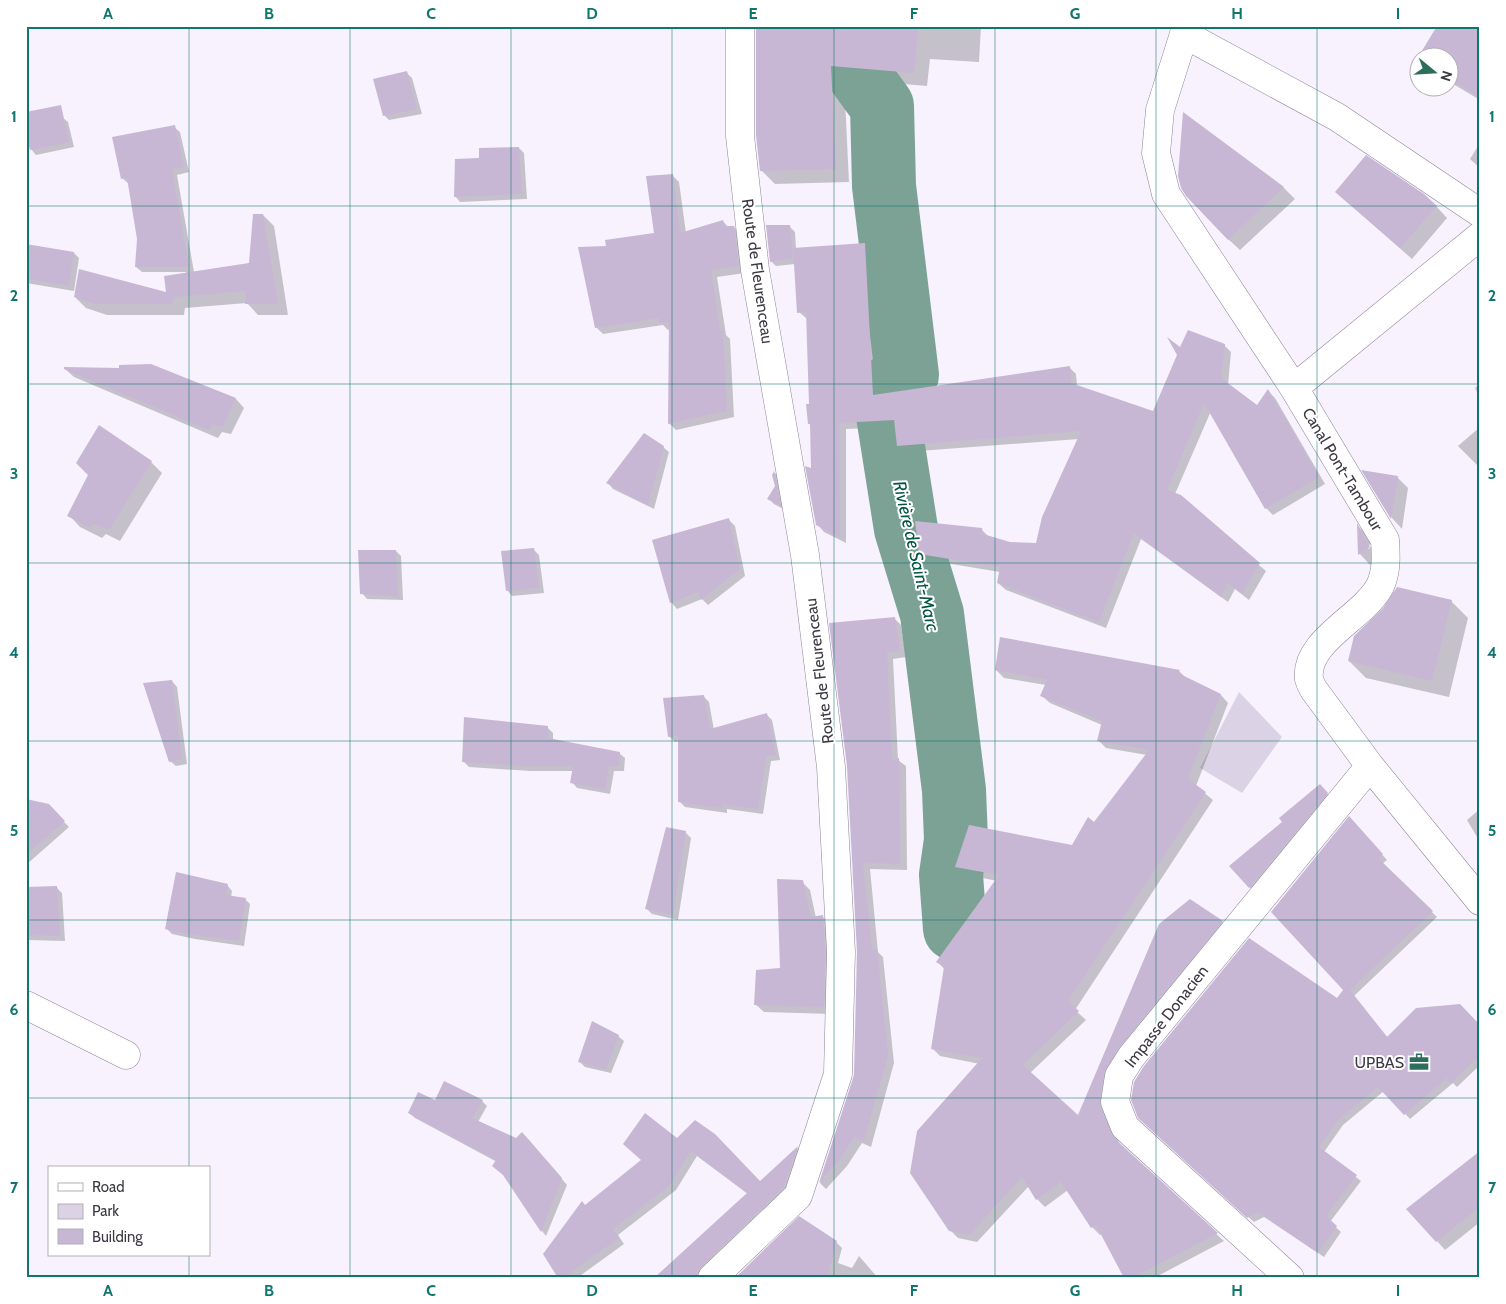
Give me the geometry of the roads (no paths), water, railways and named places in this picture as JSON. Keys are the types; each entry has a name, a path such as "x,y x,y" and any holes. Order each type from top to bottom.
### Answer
{"street":[{"name":"Route de Fleurenceau","path":"712,1278 798,1196 838,1074 841,952 831,767 805,555 753,251 740,136 740,26"},
{"path":"1184,30 1337,116 1480,213"},
{"name":"Canal Pont-Tambour","path":"1184,30 1160,110 1156,153 1166,194 1294,388 1386,540 1386,561 1380,585 1368,603 1323,643 1315,654 1309,679 1314,690 1370,766 1480,901"},
{"path":"1294,388 1480,236"},
{"name":"Impasse Donacien","path":"1290,1278 1125,1127 1115,1102 1120,1076 1131,1057 1370,766"},
{"path":"26,1005 126,1055"}],"waterway":[{"name":"Rivière de Saint-Marc","path":"862,26 855,69 882,106 884,186 907,375 884,390 906,529 932,614 954,790 956,840 951,875 955,929"}],"place":[{"name":"UPBAS","path":"1419,1062"}]}
